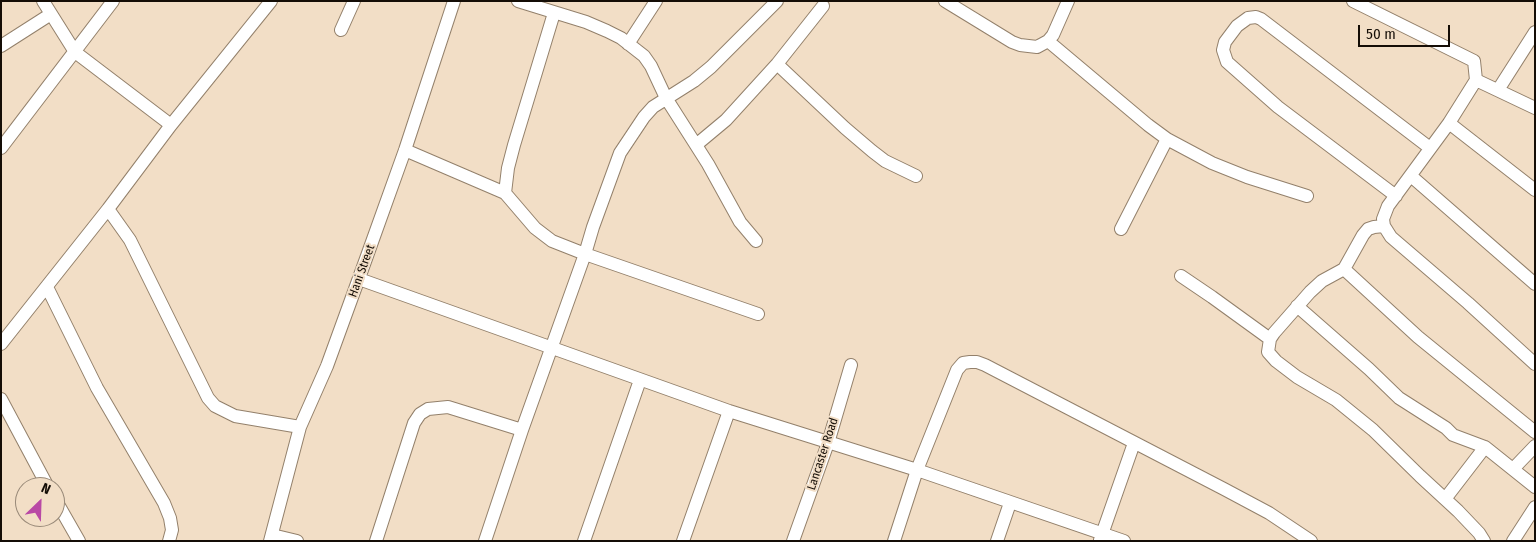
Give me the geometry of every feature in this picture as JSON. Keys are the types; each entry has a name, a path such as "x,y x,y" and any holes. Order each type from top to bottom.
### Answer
{"street":[{"path":"43,1 75,52 171,125"},
{"path":"1,148 113,1"},
{"path":"1,344 108,209 171,125 271,1"},
{"path":"341,30 354,1"},
{"name":"Hani Street","path":"271,538 300,427 327,366 406,150 454,1"},
{"path":"518,1 586,22 614,35 644,56 652,66 666,98 696,145 740,222 756,241"},
{"path":"628,44 656,1"},
{"path":"485,541 522,430 586,254 593,227 620,153 644,117 654,107 711,68 777,1"},
{"path":"945,1 1012,42 1037,47 1048,41 1068,1"},
{"path":"1353,1 1474,61 1476,80 1449,123 1385,212 1384,226 1391,237 1535,364"},
{"path":"696,145 726,120 777,64 823,6"},
{"path":"505,193 508,168 514,145 554,13"},
{"path":"1,46 51,14"},
{"path":"1396,196 1278,107 1227,62 1223,50 1225,42 1237,26 1248,18 1256,17 1261,19 1430,148"},
{"path":"1498,90 1535,32"},
{"path":"1048,41 1148,125 1168,139 1212,163 1247,177 1307,196"},
{"path":"777,64 845,128 885,161 916,176"},
{"path":"1476,80 1535,108"},
{"path":"1449,123 1535,190"},
{"path":"1121,228 1168,139"},
{"path":"406,150 505,193 543,236 552,241 758,314"},
{"path":"1411,176 1535,284"},
{"path":"108,209 130,240 208,398 215,406 235,416 300,427"},
{"path":"1384,226 1368,229 1344,269 1322,281 1270,339 1268,352 1276,361 1310,386 1336,400 1373,430 1458,511 1484,541"},
{"path":"1344,269 1418,337 1535,432"},
{"path":"1181,276 1270,339"},
{"path":"359,279 729,411 917,470 1101,537 1124,541"},
{"path":"47,287 97,388 164,503 172,530 170,541"},
{"path":"1298,306 1408,405 1446,428 1453,435 1484,447 1535,487"},
{"path":"894,541 917,470 957,370 963,363 970,362 985,365 1269,513 1312,541"},
{"name":"Lancaster Road","path":"794,541 828,443 851,366"},
{"path":"584,541 640,380"},
{"path":"1,399 43,477"},
{"path":"376,541 414,423 420,414 428,408 448,407 522,430"},
{"path":"683,541 729,411"},
{"path":"1101,537 1134,443"},
{"path":"1513,469 1535,446"},
{"path":"1445,499 1484,447"},
{"path":"997,541 1010,503"},
{"path":"1513,541 1535,506"},
{"path":"65,516 79,541"},
{"path":"271,538 296,541"}]}
